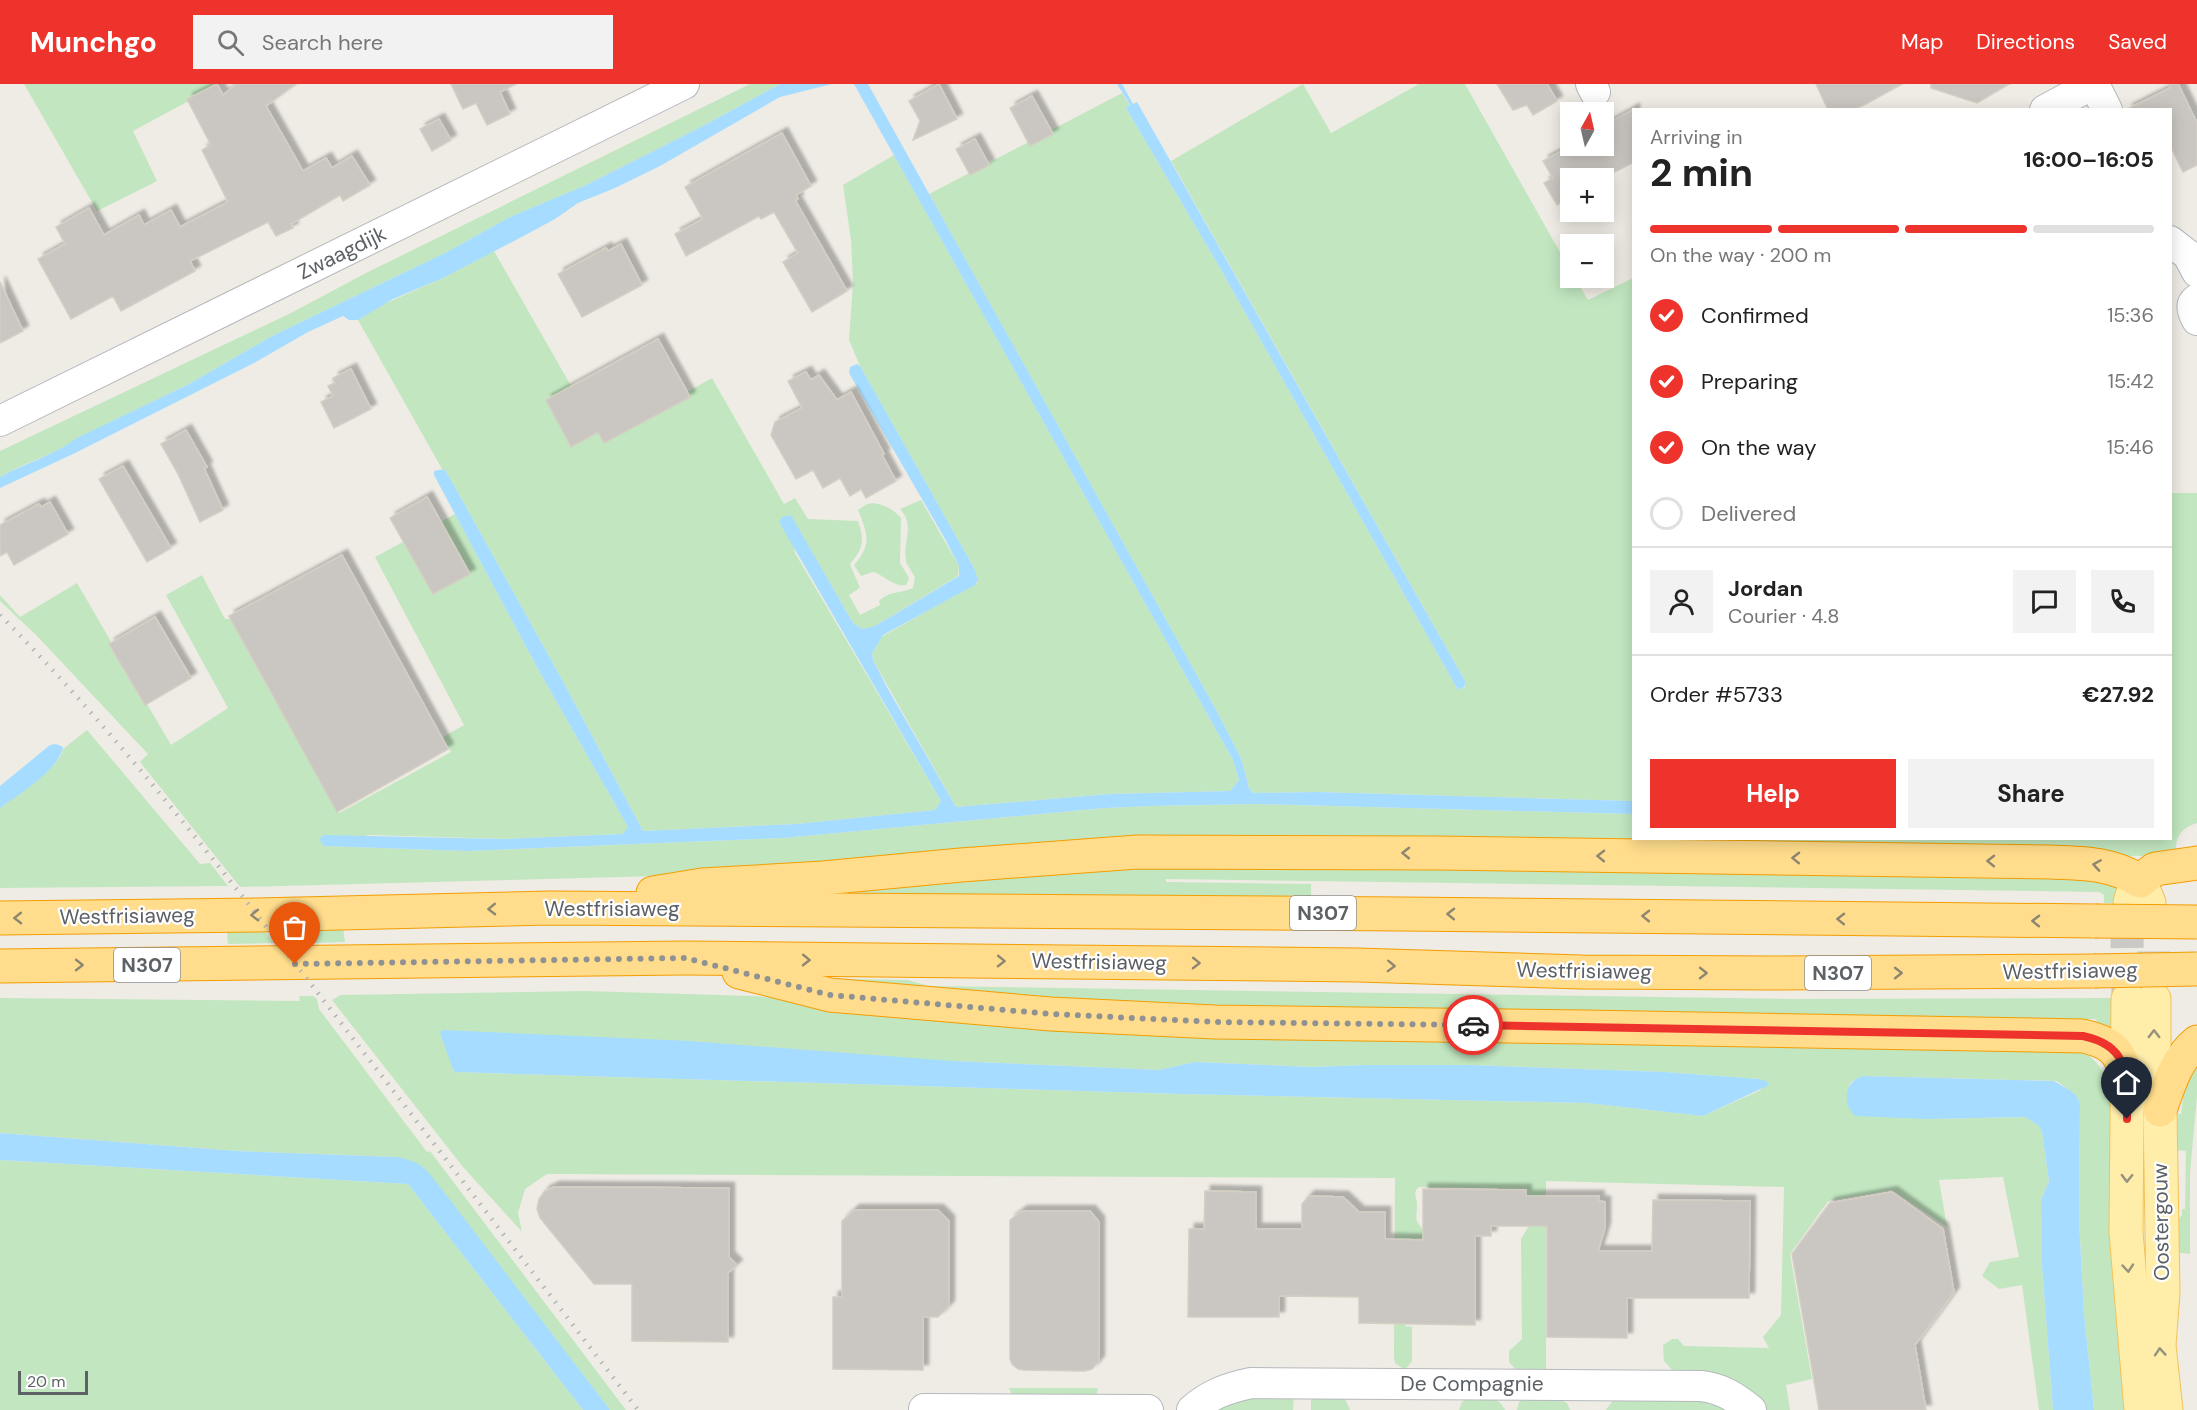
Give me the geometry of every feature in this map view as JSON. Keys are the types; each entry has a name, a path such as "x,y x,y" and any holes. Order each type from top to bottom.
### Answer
{"highway":[{"name":"N307","path":"551,908 702,885 823,878 1137,852 1427,853 2087,863 2114,868 2140,896 2155,869 2197,863"},
{"name":"Westfrisiaweg","path":"0,918 551,908 2197,922"},
{"name":"N307","path":"685,958 830,995 1052,1014 1215,1022 2083,1036 2101,1041 2114,1050 2121,1058 2127,1077"},
{"name":"Westfrisiaweg","path":"0,966 685,958 1358,965 1593,972 2197,969"},
{"path":"2160,1110 2178,1065 2186,1052 2197,1042"}],"main road":[{"name":"Oostergouw","path":"2140,1410 2126,1232 2127,1077 2141,999 2160,1110 2163,1293 2159,1345 2166,1410"}],"street":[{"name":"Zwaagdijk","path":"0,421 684,84"},
{"path":"2048,108 2085,86 2105,108"},
{"path":"2172,243 2188,255 2197,272"},
{"path":"2197,300 2193,303 2192,308 2197,320"},
{"name":"De Compagnie","path":"1192,1410 1210,1396 1251,1383 1701,1386 1722,1390 1737,1398 1751,1410"},
{"path":"924,1408 1148,1410"}],"green space":[{"path":"24,84 220,84 133,131 157,181 97,211"},
{"path":"750,84 780,84 584,186 512,216 447,252 272,336 189,384 0,477 0,451 291,313 366,273"},
{"path":"1303,84 1331,133 1419,84 1465,84 1560,252 1560,288 1581,288 1588,300 1632,278 1632,801 1317,792 1253,793 1249,788 1241,758 1214,706 929,194 1122,93 1130,106 1126,108 1220,268 1458,690 1465,687 1464,679 1171,161"},
{"path":"894,155 1233,760 1239,780 1230,791 1110,794 956,807 873,660 872,653 881,637 977,583 974,568 860,366 849,340 853,283 851,240 843,185"},
{"path":"494,251 602,440 712,378 784,504 795,498 808,519 858,521 862,544 850,564 860,588 849,595 860,615 880,605 879,601 888,595 913,588 915,578 905,554 908,528 905,516 900,509 921,500 959,566 958,576 875,626 863,629 854,624 850,618 791,516 795,553 941,801 935,810 796,824 643,831 451,480 442,469 358,320 375,308 443,278"},
{"path":"2172,493 2197,493 2197,823 2182,831 2176,844 2175,856 1931,855 774,873 240,887 140,762 148,754 36,635 0,601 0,595 20,617 77,583 171,745 228,708 166,595 202,575 225,619 232,619 339,813 451,752 443,737 464,725 375,557 455,514 538,669 628,827 624,834 505,839 369,835 325,846 467,851 783,838 1105,808 1256,804 1632,814 1632,840 2172,840"},
{"path":"873,503 888,508 901,518 900,563 909,578 906,585 898,585 873,572 861,576 854,565 864,551 867,538 858,510"},
{"path":"87,730 200,864 210,863 228,886 0,888 0,808 46,773 63,749"},
{"path":"1056,864 2095,879 2117,887 2119,903 2104,903 2104,895 2099,892 1166,879 1166,882 1311,884 1311,900 822,892"},
{"path":"343,927 345,942 284,944 274,930"},
{"path":"264,931 274,943 228,944 227,932"},
{"path":"840,979 908,980 929,986 1791,999 2119,998 2119,1034 2103,1028 2095,1019 1933,1019 1240,1008 839,986"},
{"path":"586,991 753,996 866,1004 2079,1049 2098,1064 2107,1082 2111,1098 2130,1410 2094,1410 2084,1314 2079,1220 2080,1105 2077,1096 2057,1081 1863,1076 1852,1081 1849,1086 1928,1119 2025,1117 2038,1125 2042,1132 2049,1181 2041,1200 2042,1265 2053,1410 2039,1410 2022,1285 1999,1289 1982,1276 1990,1262 2019,1257 2003,1177 1939,1180 1947,1227 1892,1190 1828,1201 1790,1254 1812,1379 1786,1385 1790,1410 1767,1410 1762,1403 1673,1371 1664,1361 1663,1345 1672,1339 1678,1339 1684,1346 1769,1348 1763,1337 1781,1315 1784,1187 1546,1181 1546,1372 1517,1371 1509,1362 1509,1351 1522,1339 1521,1239 1530,1224 1525,1212 1526,1189 1419,1187 1415,1194 1416,1219 1425,1231 1425,1238 1406,1239 1405,1326 1412,1327 1412,1361 1405,1370 1395,1363 1394,1357 1395,1178 547,1174 525,1189 518,1213 522,1232 463,1167 332,1000 341,995","holes":["953,1061 1159,1070 1195,1062 1312,1067 1469,1065 1665,1072 1759,1079 1761,1090 1703,1116 1587,1103 1181,1094 454,1072 452,1070"]},
{"path":"299,996 313,996 317,999 319,1009 427,1152 430,1151 626,1410 610,1410 423,1167 396,1157 237,1151 0,1133 0,998 300,1001"},
{"path":"2197,1067 2197,1096 2190,1173 2190,1254 2175,1252 2176,1223 2182,1215 2182,1209 2185,1209 2186,1151 2175,1150 2178,1114 2181,1114 2184,1090"},
{"path":"0,1160 408,1184 583,1410 0,1410"},
{"path":"1009,1388 1098,1388 1096,1396 1013,1397"},
{"path":"1311,1395 1344,1397 1350,1410 1311,1410"},
{"path":"1294,1396 1293,1410 1212,1410 1240,1397"},
{"path":"1471,1397 1495,1399 1505,1410 1459,1410 1462,1402"},
{"path":"1557,1398 1567,1403 1570,1410 1517,1410 1519,1402 1523,1399"},
{"path":"1706,1398 1735,1410 1606,1410 1613,1400"}],"water":[{"path":"780,84 832,84 780,97 660,166 578,203 555,219 443,278 393,299 358,320 349,320 343,316 308,332 254,363 0,488 0,477 19,467 50,454 77,438 189,384 272,336 447,252 512,216 584,186"},
{"path":"854,84 868,84 1214,706 1241,758 1249,788 1253,793 1317,792 1632,801 1632,814 1256,804 1150,806 1105,808 783,838 467,851 324,846 320,839 323,835 505,839 623,834 628,827 538,669 434,475 434,471 444,469 560,676 643,831 796,824 935,810 941,801 779,522 782,517 791,515 850,618 854,624 863,629 875,626 959,576 959,566 944,537 849,373 850,367 857,364 974,568 978,580 975,585 883,635 872,653 873,660 888,689 956,807 1110,794 1230,791 1239,780 1233,760"},
{"path":"1117,84 1122,84 1133,104 1137,102 1464,679 1466,683 1464,687 1458,690 1220,268 1126,108 1130,105"},
{"path":"56,744 63,747 55,764 27,789 0,808 0,786 50,745"},
{"path":"442,1030 690,1041 953,1061 1159,1070 1195,1062 1312,1067 1469,1065 1665,1072 1759,1079 1768,1082 1769,1085 1703,1116 1587,1103 1181,1094 454,1072 440,1033"},
{"path":"1863,1076 2054,1081 2077,1096 2080,1104 2079,1220 2084,1314 2094,1410 2053,1410 2042,1265 2041,1200 2049,1181 2042,1132 2038,1125 2025,1117 1928,1119 1856,1116 1848,1106 1847,1093 1852,1082"},
{"path":"0,1133 237,1151 396,1157 413,1162 433,1178 610,1410 583,1410 408,1184 0,1160"}],"building":[{"path":"217,84 223,95 237,84 296,84 266,106 303,171 326,158 332,168 352,156 370,185 343,201 340,195 291,224 293,228 276,236 268,222 190,261 195,271 121,311 113,296 71,319 38,259 65,244 56,227 89,208 104,235 139,215 144,225 171,210 180,227 228,202 202,150 211,145 187,99"},
{"path":"451,84 516,84 500,92 510,114 487,125 476,103 463,109"},
{"path":"939,84 957,119 913,140 920,121 909,101"},
{"path":"1497,84 1547,84 1557,101 1533,115 1527,105 1513,110"},
{"path":"1816,84 1902,84 1856,108 1827,108"},
{"path":"1931,84 2009,84 1977,103 1931,88"},
{"path":"2170,84 2178,84 2197,123 2197,165 2183,172 2172,149 2172,108 2130,108 2170,88"},
{"path":"1032,96 1053,134 1030,146 1010,108"},
{"path":"1632,110 1632,163 1614,172 1614,168 1560,168 1560,203 1557,205 1544,183 1553,178 1543,161 1560,152 1560,156 1614,156 1614,120"},
{"path":"439,119 451,140 432,151 420,129"},
{"path":"782,133 811,186 796,195 798,199 795,200 847,291 812,312 783,262 798,253 774,212 761,219 759,216 686,256 675,234 703,219 685,187"},
{"path":"975,139 989,165 970,175 956,149"},
{"path":"621,244 642,285 582,317 558,274 606,248 608,251"},
{"path":"0,282 23,331 0,343"},
{"path":"658,339 690,397 604,443 598,432 571,447 546,400"},
{"path":"351,369 371,409 334,428 321,402 333,396 328,386 335,383 333,378"},
{"path":"806,372 811,380 819,375 837,400 851,392 896,481 866,498 861,489 850,496 840,478 823,488 813,470 796,479 771,435 775,422 802,408 788,381"},
{"path":"186,430 207,467 204,468 223,510 200,522 161,444"},
{"path":"123,466 171,548 147,562 99,479"},
{"path":"427,497 470,574 433,594 390,518"},
{"path":"50,502 68,534 14,565 7,552 0,556 0,525 39,504 41,507"},
{"path":"342,555 448,749 337,812 229,616"},
{"path":"155,617 191,678 145,705 109,644"},
{"path":"554,1187 729,1188 729,1257 737,1265 728,1273 728,1342 632,1341 632,1284 594,1284 540,1218 537,1209 539,1199 545,1191"},
{"path":"1423,1189 1526,1190 1526,1196 1599,1196 1598,1201 1605,1202 1605,1228 1598,1251 1652,1251 1653,1200 1750,1201 1749,1298 1627,1298 1627,1338 1547,1337 1547,1226 1491,1226 1491,1236 1475,1236 1475,1325 1359,1323 1359,1297 1279,1296 1279,1317 1188,1317 1189,1229 1204,1229 1205,1191 1256,1192 1256,1229 1302,1229 1302,1204 1309,1196 1343,1197 1359,1212 1385,1212 1385,1239 1423,1240"},
{"path":"1892,1192 1943,1229 1954,1292 1915,1345 1926,1410 1819,1410 1792,1254 1830,1203"},
{"path":"854,1210 938,1210 949,1221 949,1306 938,1317 923,1317 923,1370 833,1369 833,1297 842,1297 842,1221"},
{"path":"1022,1211 1090,1211 1099,1222 1099,1361 1092,1369 1085,1371 1023,1370 1012,1364 1010,1359 1010,1220"}],"tunnel":[{"path":"2128,997 2127,936 2130,903"},
{"path":"2149,903 2154,926 2154,997"}],"railway":[{"path":"0,615 81,701 194,836 304,975 638,1410"}],"way so far":[{"path":"295,964 685,958 830,995 1052,1014 1215,1022 1473,1025"}],"route":[{"path":"1473,1025 2083,1036 2101,1041 2121,1058 2127,1077 2127,1119"}]}
